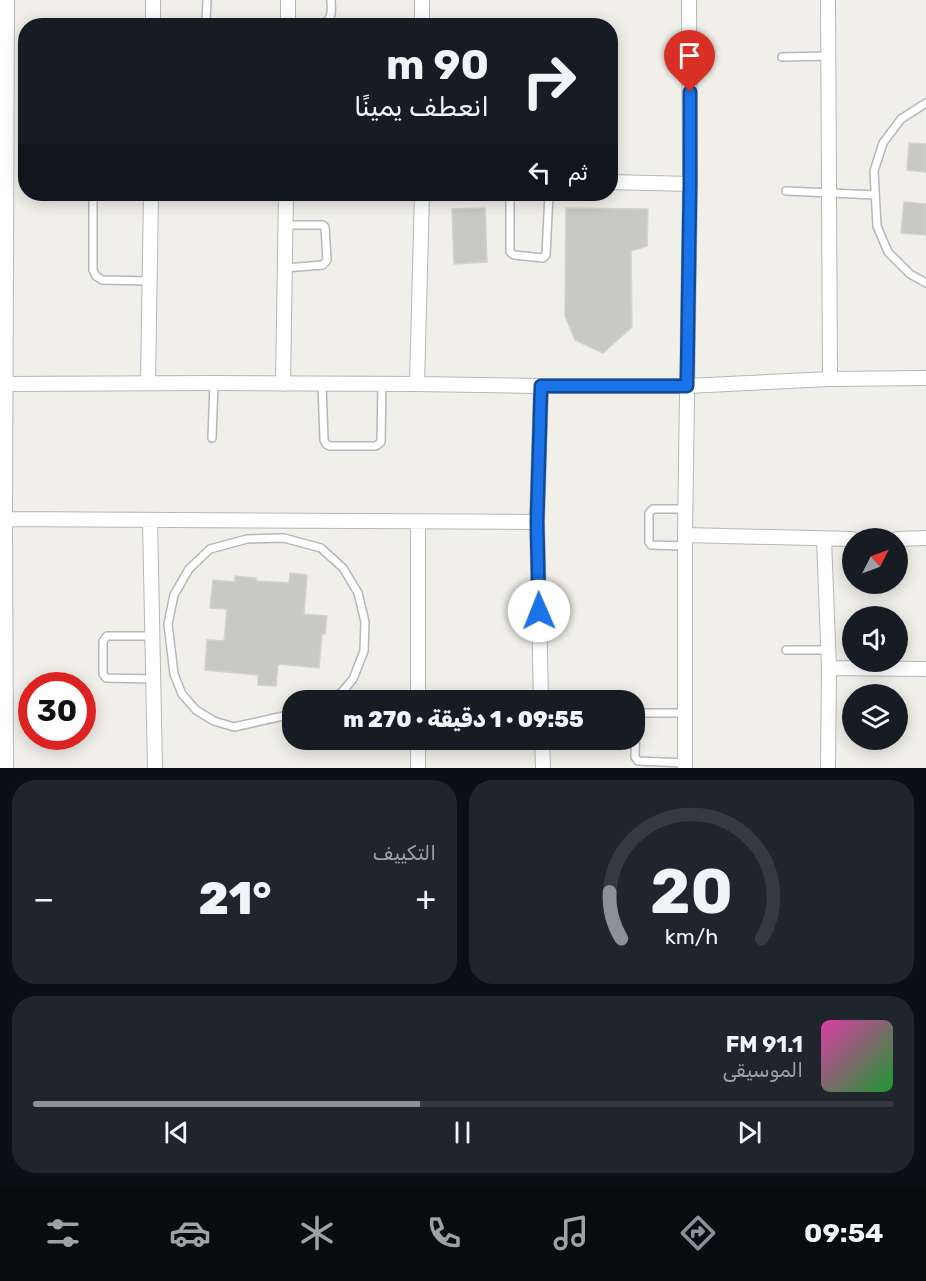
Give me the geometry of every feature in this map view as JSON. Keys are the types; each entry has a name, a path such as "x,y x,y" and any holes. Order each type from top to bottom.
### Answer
{"street":[{"path":"6,768 7,0"},
{"path":"153,0 153,18"},
{"path":"288,0 288,18"},
{"path":"422,0 422,18"},
{"path":"685,765 685,540 690,184 689,0"},
{"path":"828,0 830,379"},
{"path":"618,182 690,184"},
{"path":"148,383 151,201"},
{"path":"283,384 286,201"},
{"path":"417,384 422,201"},
{"path":"5,384 687,386 830,379 926,378"},
{"path":"541,386 537,522 541,690"},
{"path":"5,519 537,522"},
{"path":"150,520 155,768"},
{"path":"418,522 418,690"},
{"path":"908,538 926,538"},
{"path":"825,539 829,650 828,768"},
{"path":"685,540 842,539"},
{"path":"829,668 926,669"},
{"path":"418,750 418,768"},
{"path":"542,750 543,768"}],"lane":[{"path":"206,18 207,0"},
{"path":"330,18 331,0"},
{"path":"782,57 828,56"},
{"path":"926,103 901,119 883,143 874,171 877,226 888,252 910,274 926,283"},
{"path":"786,191 875,195"},
{"path":"93,201 93,270 96,276 102,280 150,281"},
{"path":"510,201 510,252 513,255 543,258 546,255 549,201"},
{"path":"285,225 323,225 327,260 323,265 285,268"},
{"path":"212,438 214,383"},
{"path":"322,384 324,440 330,446 376,446 381,442 382,384"},
{"path":"685,540 651,545 649,542 649,513 653,509 686,509"},
{"path":"268,521 268,538"},
{"path":"282,716 234,728 214,722 196,710 182,694 174,674 168,624 174,595 189,569 210,549 246,538 285,538 321,548 343,568 358,593 365,622 364,651 353,679 344,690"},
{"path":"152,636 105,637 103,674 106,678 153,679"},
{"path":"786,650 829,650"},
{"path":"153,653 171,653"},
{"path":"685,713 637,715 635,757 638,761 685,765"}],"building":[{"path":"909,143 926,144 926,172 907,170"},
{"path":"904,202 926,204 926,235 901,233"},
{"path":"485,208 487,262 454,264 452,209"},
{"path":"566,208 648,209 647,246 631,251 632,327 603,353 575,340 565,316"},
{"path":"290,573 307,575 304,614 327,616 325,634 322,634 319,668 278,664 276,686 258,685 258,675 205,670 207,640 224,641 227,609 210,608 213,580 235,582 235,576 256,578 256,581 289,583"}],"route":[{"path":"539,611 537,522 541,386 687,386 690,92"}]}
